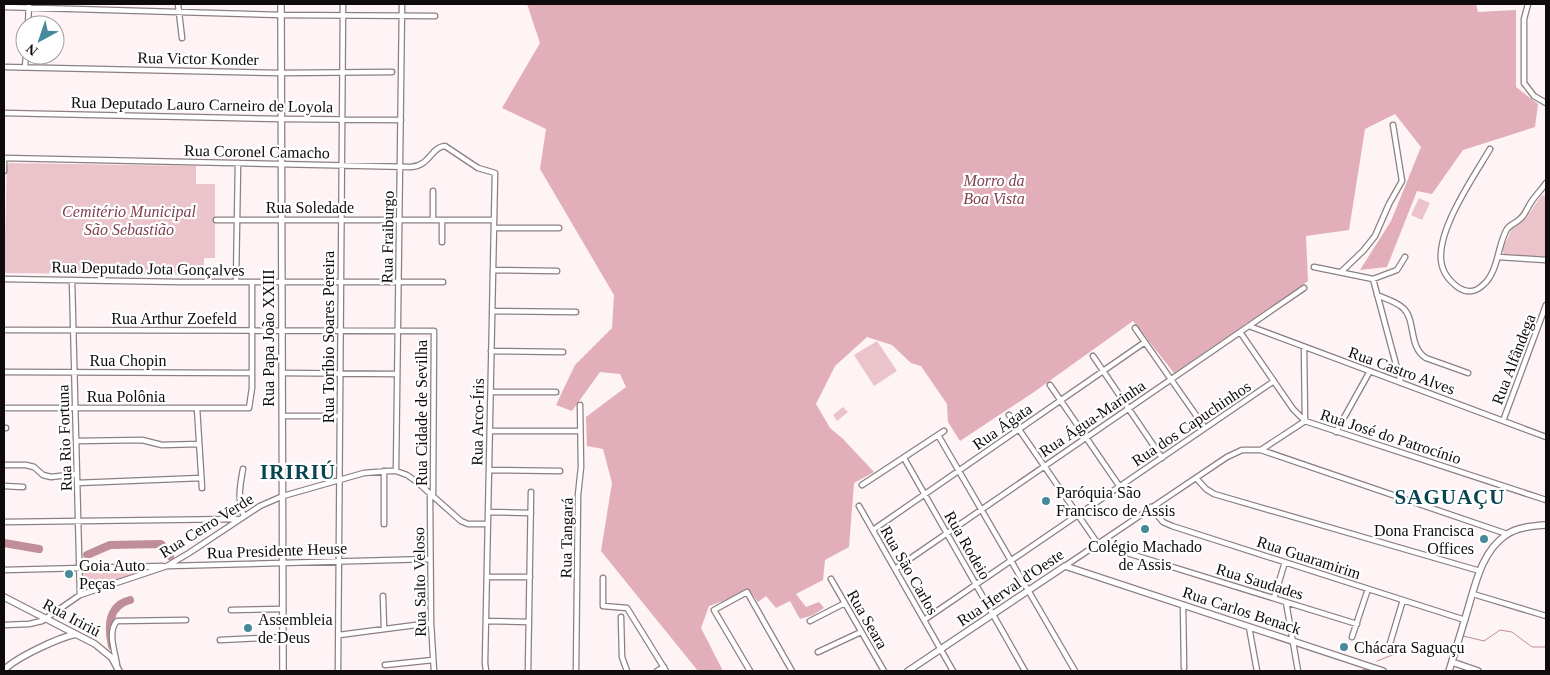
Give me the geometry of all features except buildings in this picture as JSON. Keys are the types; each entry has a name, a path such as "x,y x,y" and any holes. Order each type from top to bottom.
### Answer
{"main road":[{"name":"Rua Papa João XXIII","path":"281,4 283,671"},
{"path":"1449,671 1480,572 1492,548 1507,534 1523,528 1546,525"},
{"name":"Rua Herval d'Oeste","path":"908,671 1065,566"},
{"name":"Rua Carlos Benack","path":"1065,566 1383,671"},
{"name":"Rua Iririú","path":"4,597 103,649 112,658 119,670"},
{"path":"56,640 62,633 60,626"},
{"path":"4,670 18,660 56,640 76,634"},
{"path":"1452,662 1478,671"}],"street":[{"path":"178,4 182,38"},
{"name":"Rua Toríbio Soares Pereira","path":"338,671 343,4"},
{"name":"Rua Fraiburgo","path":"396,471 402,4"},
{"path":"1528,4 1524,19 1524,83 1534,96 1546,103"},
{"path":"4,7 29,6 281,15 435,16"},
{"name":"Rua Victor Konder","path":"4,67 282,73 392,72"},
{"name":"Rua Deputado Lauro Carneiro de Loyola","path":"4,113 400,120"},
{"path":"1340,272 1363,251 1375,236 1389,204 1402,182 1393,125"},
{"name":"Rua Coronel Camacho","path":"4,158 417,167 422,165 438,148 445,146 478,168 495,173"},
{"path":"1490,149 1455,211 1442,245 1441,261 1445,273 1463,290 1470,292 1486,282 1492,274 1508,228 1522,217 1546,183"},
{"path":"4,158 4,170"},
{"path":"236,282 238,163"},
{"name":"Rua Arco-Íris","path":"486,671 495,173"},
{"path":"433,191 433,220"},
{"path":"1539,192 1546,196"},
{"name":"Rua Soledade","path":"216,220 494,220"},
{"path":"442,220 442,242"},
{"path":"494,228 559,228"},
{"path":"1498,256 1546,260"},
{"path":"1314,267 1373,279 1397,270 1405,257"},
{"path":"493,270 558,271"},
{"name":"Rua Deputado Jota Gonçalves","path":"4,279 443,282"},
{"path":"1373,279 1401,383"},
{"name":"Rua Rio Fortuna","path":"72,280 80,595"},
{"path":"252,282 252,373"},
{"name":"Rua Água-Marinha","path":"895,569 1304,288"},
{"path":"1377,296 1398,304 1406,310 1417,349 1421,356 1468,373"},
{"name":"Rua Alfândega","path":"1502,421 1546,305"},
{"path":"492,311 576,312"},
{"name":"Rua Castro Alves","path":"1249,326 1546,437"},
{"path":"1134,328 1205,428"},
{"name":"Rua Arthur Zoefeld","path":"4,330 434,331"},
{"name":"Rua Cidade de Sevilha","path":"432,494 434,331"},
{"name":"Rua José do Patrocínio","path":"1240,332 1293,409 1305,421 1546,500"},
{"name":"Rua Ágata","path":"873,530 1145,342"},
{"path":"1304,347 1305,421"},
{"path":"491,351 564,352"},
{"path":"1093,356 1162,458"},
{"path":"1336,432 1370,371"},
{"name":"Rua Chopin","path":"4,372 252,373"},
{"name":"Rua Polônia","path":"4,408 249,408 252,395 252,373"},
{"path":"282,373 397,374"},
{"name":"Rua dos Capuchinhos","path":"924,620 1274,381"},
{"path":"1050,385 1120,486"},
{"path":"490,392 556,392"},
{"name":"Rua Tangará","path":"576,671 578,495 581,468 580,405"},
{"path":"198,408 202,488"},
{"path":"1009,415 1098,544"},
{"path":"282,416 340,416"},
{"name":"Rua Herval d'Oeste","path":"1065,566 1234,452 1261,450 1305,421"},
{"path":"490,430 580,431"},
{"path":"862,485 944,431"},
{"path":"938,435 1075,671"},
{"path":"76,441 142,440 162,445 200,444"},
{"path":"1261,450 1507,534"},
{"name":"Rua Rodeio","path":"904,458 1025,671"},
{"path":"4,465 26,465 34,467 43,475 50,476 77,474"},
{"path":"244,469 239,499 244,516"},
{"path":"489,470 560,471"},
{"path":"384,471 384,524"},
{"name":"Rua Cerro Verde","path":"47,619 80,595 167,566 260,506 283,496 364,473 396,471 412,478 461,521 468,524 488,524"},
{"path":"77,483 201,478"},
{"path":"1196,478 1206,489 1214,494 1480,572"},
{"path":"4,486 23,487"},
{"path":"528,671 531,492"},
{"name":"Rua Salto Veloso","path":"432,494 430,559 434,671"},
{"name":"Rua São Carlos","path":"859,506 954,671"},
{"name":"Rua Guaramirim","path":"1151,507 1163,522 1172,526 1465,620"},
{"path":"488,512 531,513"},
{"path":"4,522 239,519"},
{"name":"Rua Saudades","path":"1098,544 1357,624"},
{"name":"Rua Presidente Heuse","path":"4,570 430,559"},
{"path":"1274,598 1285,562"},
{"path":"487,577 530,577"},
{"path":"602,578 603,606 627,608 665,669 658,671"},
{"name":"Rua Seara","path":"831,579 884,671"},
{"path":"1352,637 1368,589"},
{"path":"750,671 714,610 747,592 792,671"},
{"path":"1473,594 1546,616"},
{"path":"383,596 384,629"},
{"path":"1388,650 1403,600"},
{"path":"1286,602 1298,671"},
{"path":"810,621 845,603"},
{"path":"1183,605 1184,668"},
{"path":"231,610 283,609"},
{"path":"621,617 622,657 627,671"},
{"path":"4,625 29,624 42,622 47,619"},
{"path":"119,670 112,634 114,625 118,621 186,620"},
{"path":"486,622 529,622"},
{"path":"339,635 431,623"},
{"path":"1249,627 1257,671"},
{"path":"818,652 861,632"},
{"path":"220,640 283,637"},
{"path":"385,665 433,660"}],"green space":[{"name":"Morro da Boa Vista","path":"527,4 1476,4 1478,12 1516,10 1516,87 1538,104 1535,127 1463,150 1432,194 1417,191 1387,267 1360,270 1391,221 1421,147 1395,114 1365,129 1349,230 1306,236 1308,281 1174,373 1133,321 1034,392 960,441 948,422 947,404 921,366 911,363 892,345 867,337 835,366 816,404 830,428 874,472 854,483 849,547 825,560 823,580 796,594 806,607 819,602 824,608 813,615 800,619 790,601 776,608 766,596 758,602 748,588 726,600 709,606 701,628 723,671 698,671 601,551 612,483 603,449 587,446 586,417 626,387 620,374 600,372 572,411 556,405 575,365 612,328 614,295 540,169 546,129 502,108 540,43"},
{"name":"Cemitério Municipal São Sebastião","path":"9,163 196,166 196,184 215,184 215,258 204,258 204,275 4,273 7,166"},
{"path":"1542,195 1546,197 1546,257 1504,254 1502,249 1512,229 1526,218"},
{"path":"1419,198 1430,203 1422,220 1411,215"},
{"path":"877,341 897,371 874,386 854,355"},
{"path":"843,407 848,412 837,421 833,415"},
{"path":"142,568 141,572 82,591 82,570"}],"waterway":[{"path":"4,543 39,549"},
{"path":"87,555 110,545 161,544 170,556"},
{"path":"112,646 110,625 113,612 122,603 130,600"},
{"path":"1463,636 1484,641 1500,630 1512,632 1532,647 1546,647"},
{"path":"1377,661 1395,654"},
{"path":"1359,671 1366,669"}],"place":[{"name":"Paróquia São Francisco de Assis","path":"1046,501"},
{"name":"Colégio Machado de Assis","path":"1145,529"},
{"name":"Dona Francisca Offices","path":"1484,539"},
{"name":"Goia Auto Peças","path":"69,574"},
{"name":"Assembleia de Deus","path":"248,628"},
{"name":"Chácara Saguaçu","path":"1344,647"}],"district":[{"name":"IRIRIÚ","path":"298,472"},
{"name":"SAGUAÇU","path":"1450,497"}]}
